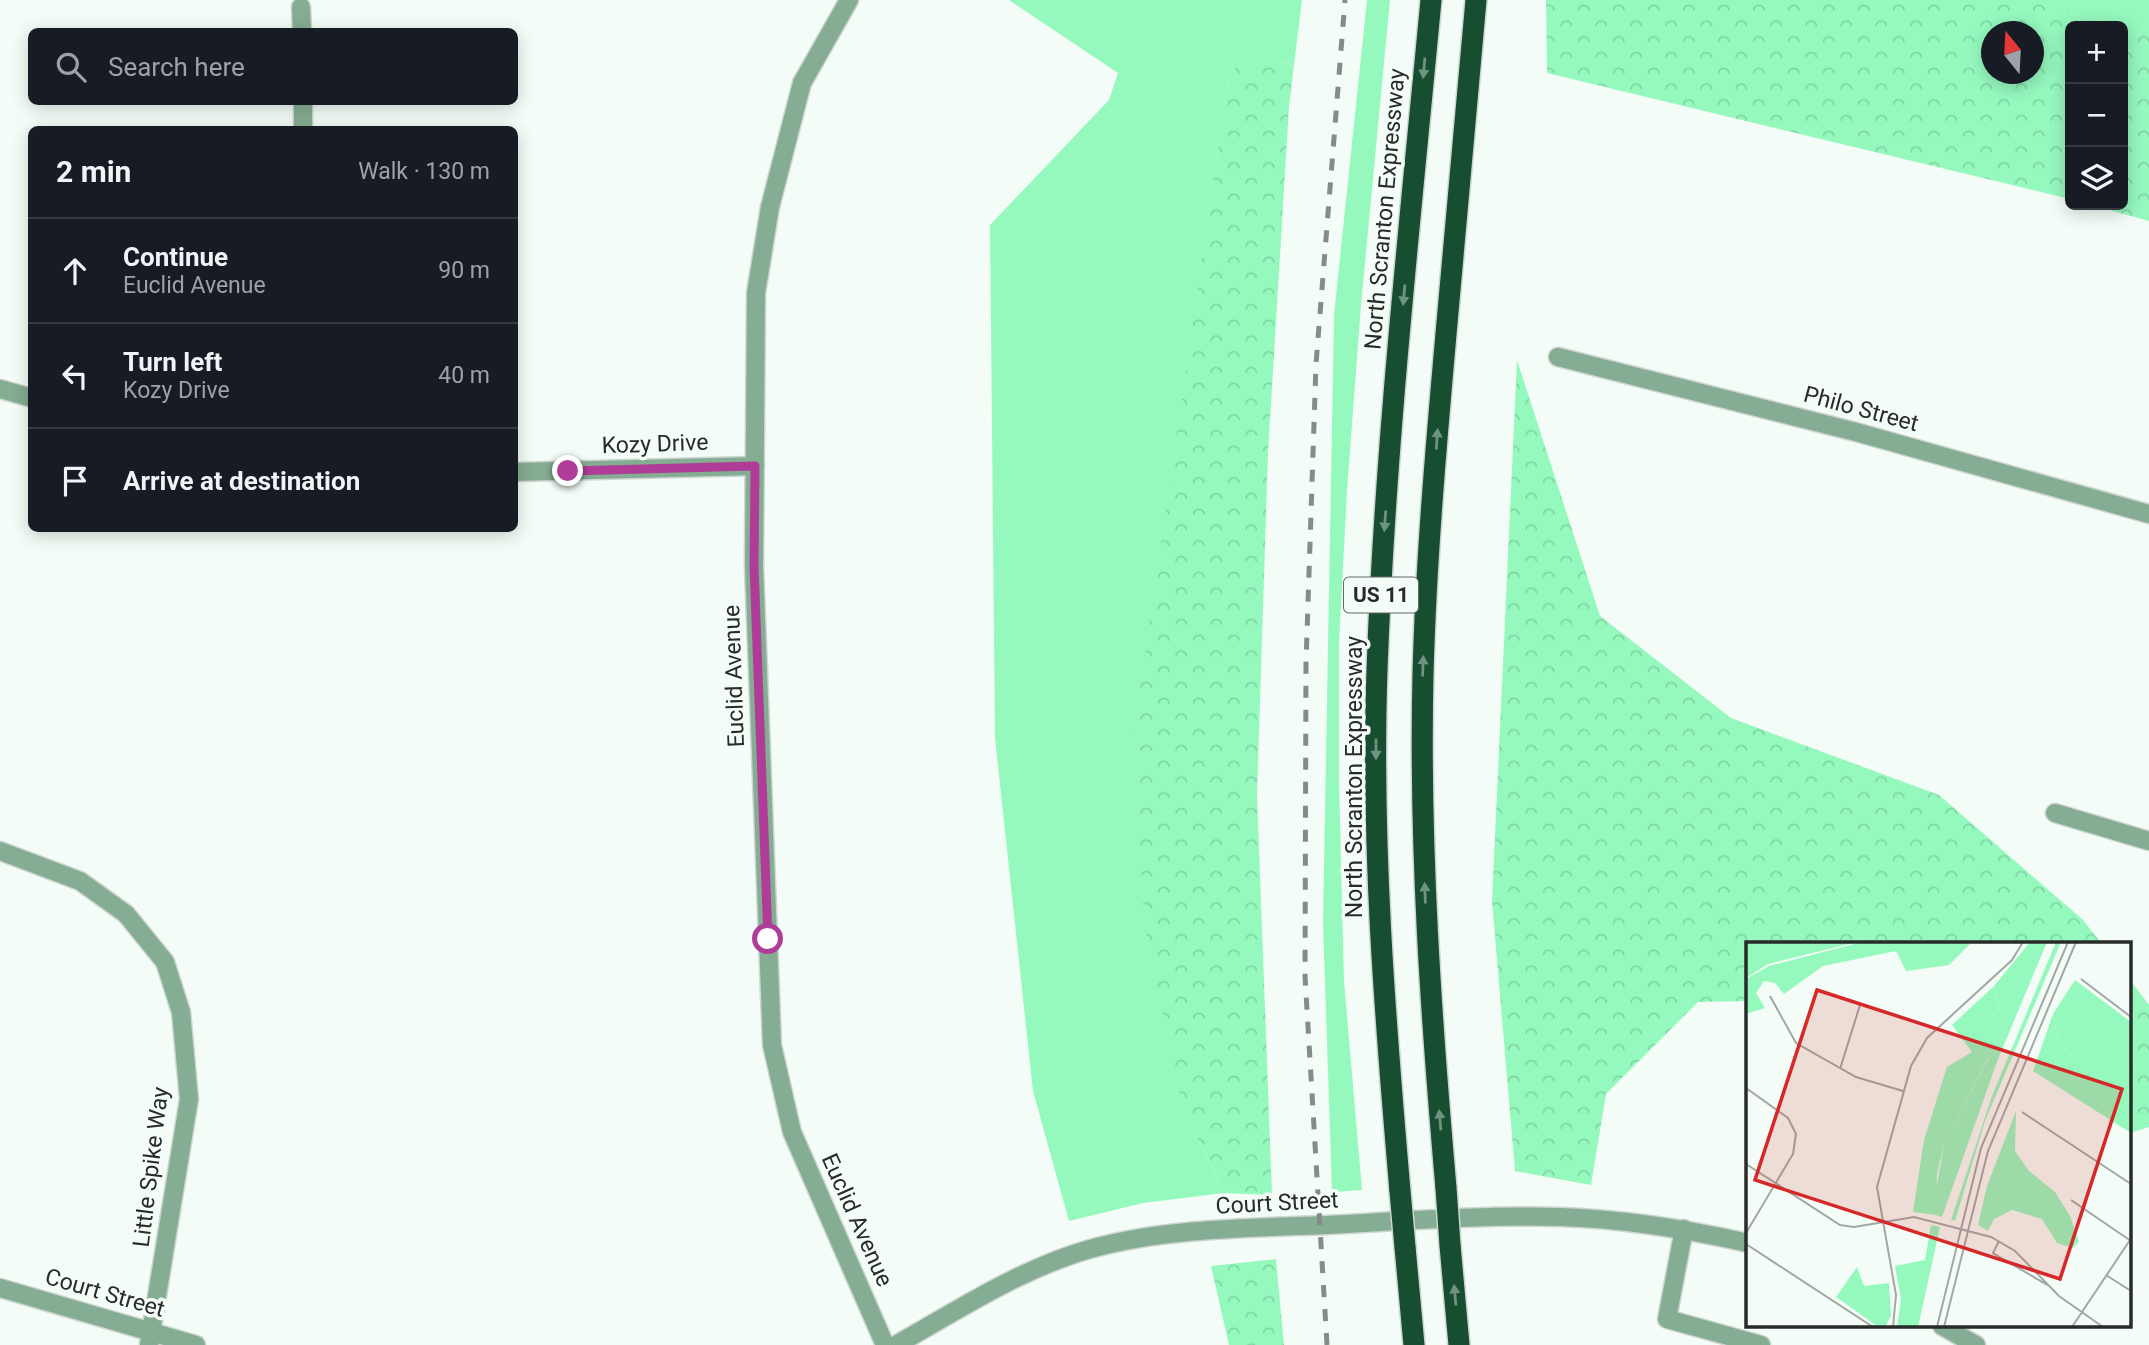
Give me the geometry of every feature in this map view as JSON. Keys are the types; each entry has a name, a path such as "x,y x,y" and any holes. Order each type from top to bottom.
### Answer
{"highway":[{"name":"North Scranton Expressway","path":"1414,1345 1388,1051 1381,927 1376,796 1377,672 1392,430 1430,0"},
{"name":"US 11","path":"1459,1345 1433,1048 1422,796 1423,673 1437,434 1476,0"}],"street":[{"name":"Euclid Avenue","path":"849,0 802,83 770,206 756,293 755,580 772,1045 792,1132 885,1345"},
{"path":"301,7 302,28"},
{"path":"303,105 303,126"},
{"name":"Philo Street","path":"1559,357 1856,432 2149,514"},
{"path":"0,389 28,397"},
{"name":"Kozy Drive","path":"518,472 755,466"},
{"path":"2055,813 2149,841"},
{"name":"Little Spike Way","path":"0,851 80,881 126,914 165,962 181,1012 189,1099 151,1339"},
{"name":"Court Street","path":"896,1345 1025,1273 1091,1249 1129,1241 1236,1229 1494,1217 1561,1217 1684,1229 1746,1243"},
{"path":"1684,1229 1667,1319 1761,1345"},
{"name":"Court Street","path":"0,1288 151,1339 197,1345"},
{"path":"1946,1328 1976,1345"}],"green space":[{"path":"1009,0 1302,0 1294,65 1275,60 1228,78 1184,389 1182,1106 1224,1193 1143,1203 1069,1221 1033,1091 995,738 990,225 1109,100 1118,73"},
{"path":"1367,0 1390,0 1361,305 1339,644 1344,981 1362,1190 1332,1192 1323,923 1334,315"},
{"path":"1546,0 2049,0 2093,21 2065,21 2065,198 1547,73"},
{"path":"2049,0 2149,0 2149,31 2128,28 2128,21 2093,21"},
{"path":"2128,27 2149,31 2149,221 2109,210 2128,210"},
{"path":"1241,60 1275,60 1294,65 1289,107 1268,453 1257,795 1272,1195 1224,1193 1182,1106 1144,922 1134,729 1228,78"},
{"path":"1517,360 1600,616 1731,718 1939,795 2082,919 2100,942 1746,942 1746,1001 1698,1002 1606,1094 1591,1185 1515,1171 1492,901"},
{"path":"2132,983 2149,1005 2149,1127 2132,1132"},
{"path":"1276,1259 1284,1345 1229,1345 1211,1266"}],"railway":[{"path":"1327,1345 1305,976 1306,663 1316,364 1345,0"}],"route":[{"path":"568,471 755,466 754,566 768,939"}]}
